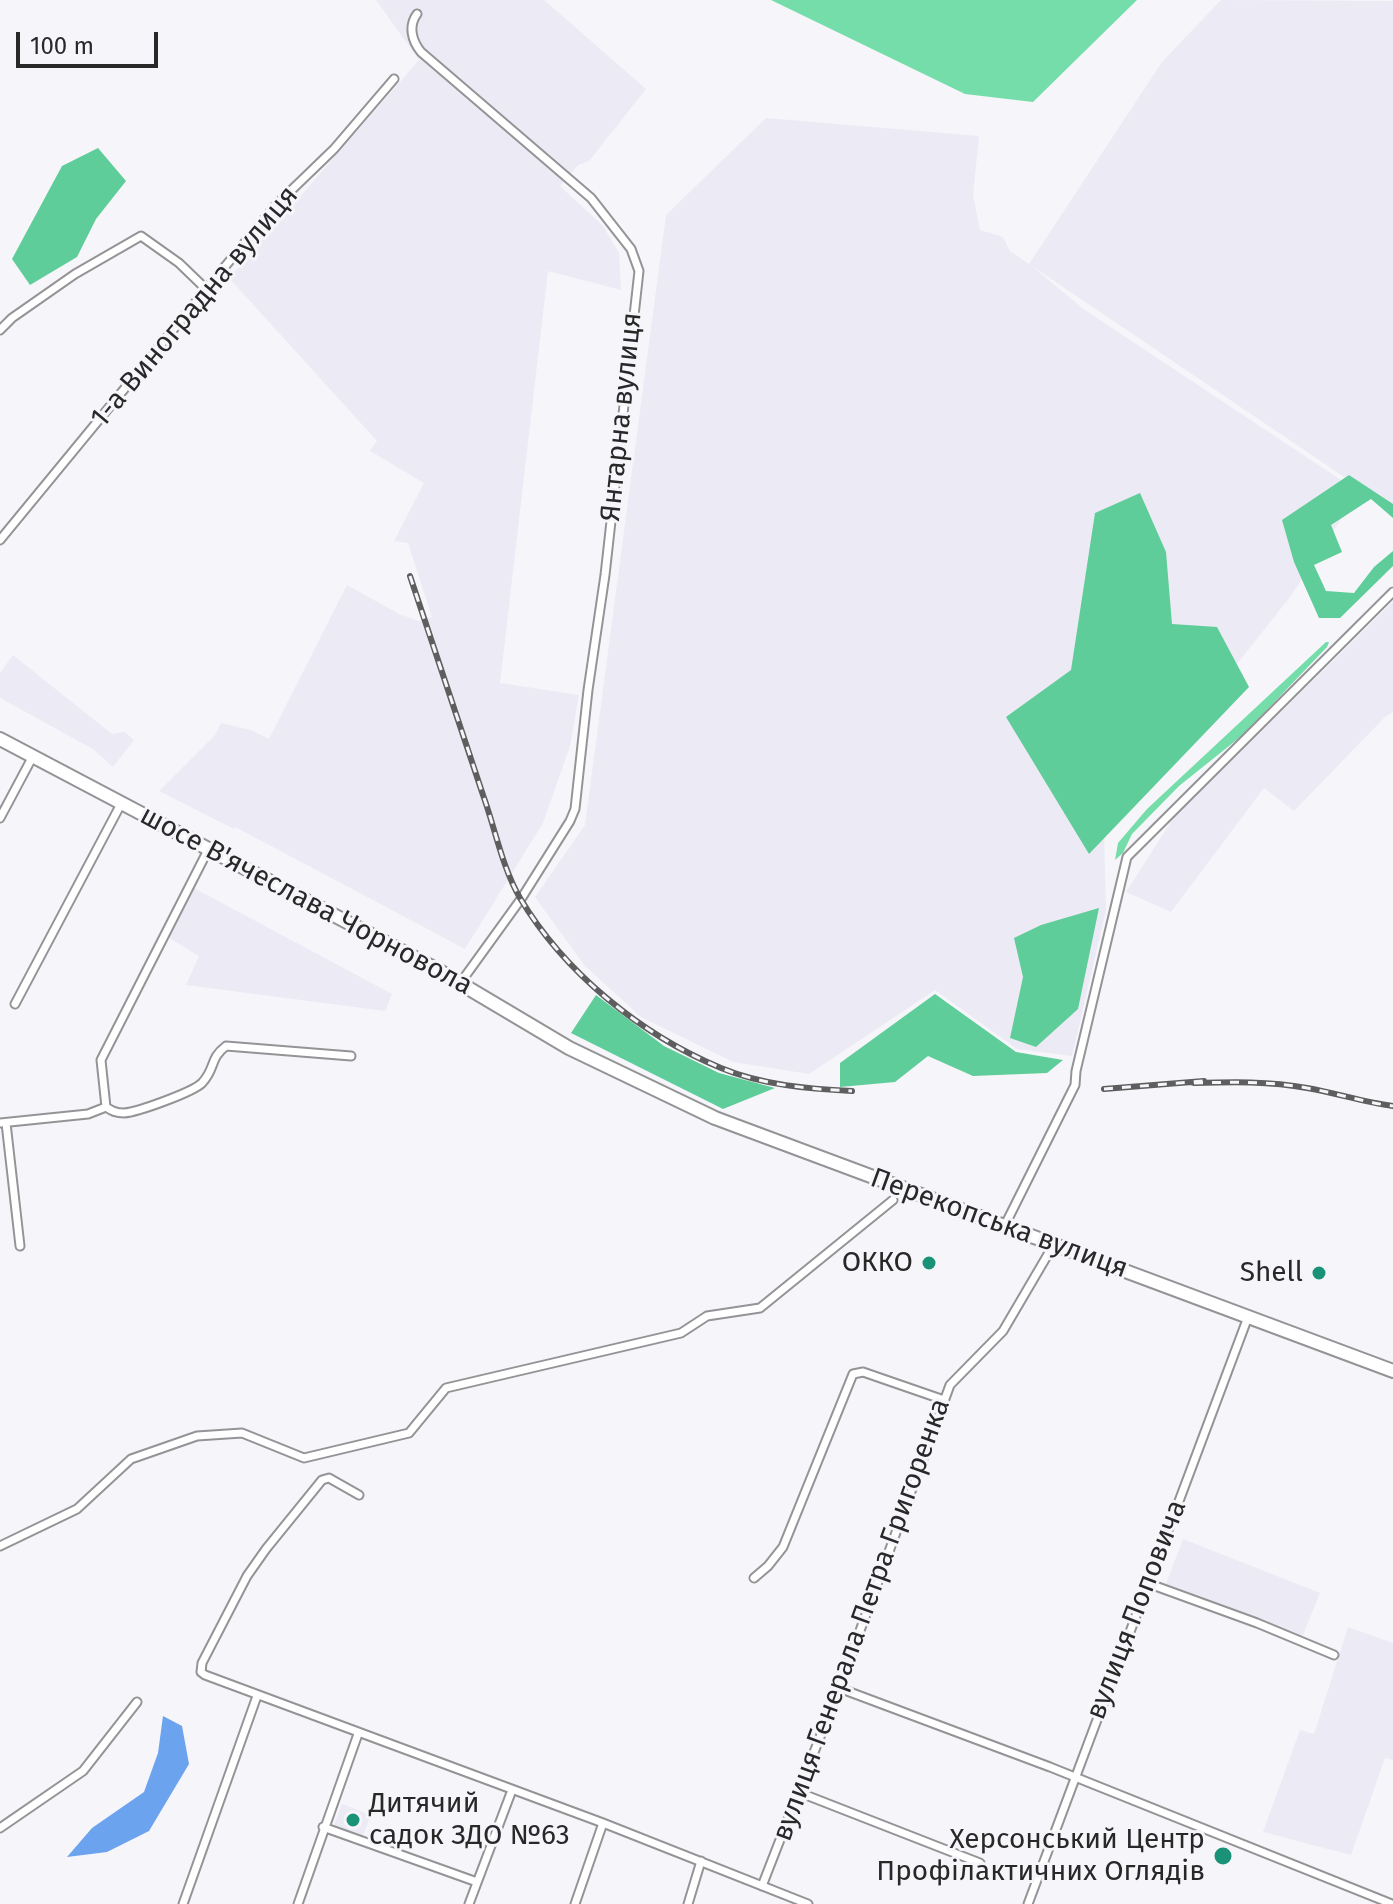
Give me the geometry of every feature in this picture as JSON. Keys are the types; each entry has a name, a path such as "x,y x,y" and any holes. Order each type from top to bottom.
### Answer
{"main road":[{"name":"шосе В'ячеслава Чорновола","path":"0,739 461,982 553,1039 609,1067"},
{"name":"Перекопська вулиця","path":"609,1067 715,1118 1393,1371"}],"street":[{"name":"Янтарна вулиця","path":"417,14 412,34 421,52 591,198 631,249 639,271 607,561 575,809 521,899 461,982"},
{"name":"1-а Виноградна вулиця","path":"0,540 274,207 334,149 394,79"},
{"path":"0,330 12,318 75,274 141,236 179,263 207,290"},
{"path":"1005,1225 1075,1085 1127,857 1393,592"},
{"path":"0,818 33,756"},
{"path":"15,1004 122,802"},
{"path":"106,1107 101,1060 209,848"},
{"path":"20,1246 3,1123 88,1114 106,1107 122,1113 135,1111 199,1086 210,1073 215,1054 226,1046 351,1056"},
{"path":"0,1546 77,1509 131,1459 197,1436 242,1433 304,1458 409,1433 446,1388 681,1333 707,1316 760,1308 893,1200"},
{"name":"вулиця Генерала Петра Григоренка","path":"762,1886 953,1380 1003,1331 1054,1244"},
{"name":"вулиця Поповича","path":"1028,1904 1248,1317"},
{"path":"754,1578 783,1547 853,1374 863,1372 944,1400"},
{"path":"359,1495 329,1478 322,1480 266,1549 220,1625 202,1663 201,1672 209,1679 603,1823 808,1904"},
{"path":"1147,1583 1334,1655"},
{"path":"839,1688 1036,1761 1392,1904"},
{"path":"183,1904 257,1696"},
{"path":"0,1828 83,1771 137,1702"},
{"path":"298,1904 358,1734"},
{"path":"469,1904 512,1790"},
{"path":"798,1792 980,1863"},
{"path":"575,1904 603,1823"},
{"path":"323,1827 477,1882"},
{"path":"688,1904 701,1861"}],"shaded area":[{"path":"376,0 544,0 646,89 589,161 578,165 560,186 603,226 619,253 621,290 548,271 500,683 579,695 570,746 543,823 465,949 241,830 159,791 215,735 221,723 251,730 269,739 347,585 399,614 419,621 432,617 408,543 394,541 424,483 370,451 377,441 229,278 419,60"},
{"path":"1221,0 1393,1 1393,510 1032,266 1082,308 1359,492 1290,597 1104,832 1106,910 1072,1056 1017,1049 935,990 809,1074 733,1062 641,1017 584,965 535,897 585,825 666,215 766,118 979,136 973,195 980,230 1003,237 1010,251 1029,264 1162,62"},
{"path":"1393,602 1393,712 1294,811 1264,788 1171,912 1126,892 1174,817"},
{"path":"13,655 112,734 125,732 134,740 113,767 93,749 0,698 0,673"},
{"path":"194,888 392,994 385,1011 186,985 199,956 169,938"},
{"path":"1183,1539 1320,1593 1302,1637 1166,1584"},
{"path":"1348,1627 1393,1643 1393,1760 1385,1758 1351,1855 1263,1832 1300,1730 1314,1734"},
{"name":"Дитячий садок ЗДО №63","path":"342,1804 371,1815 363,1836 334,1825"}],"green space":[{"path":"771,0 1137,0 1033,102 965,94"},
{"path":"98,148 126,181 96,219 77,257 30,285 12,259 62,166"},
{"path":"1349,475 1393,504 1393,518 1371,499 1331,525 1342,552 1314,565 1326,591 1354,593 1374,567 1393,551 1393,566 1340,618 1319,618 1294,562 1282,520"},
{"path":"1140,493 1166,552 1172,624 1217,627 1249,687 1089,854 1006,717 1071,670 1095,513"},
{"path":"1329,642 1327,647 1244,734 1179,786 1132,834 1123,853 1115,860 1118,843 1147,809"},
{"path":"1099,908 1078,1009 1036,1047 1010,1038 1023,977 1014,938 1041,925"},
{"path":"935,994 1016,1052 1063,1060 1047,1073 973,1076 928,1056 895,1082 840,1087 840,1063"},
{"path":"596,995 664,1046 719,1073 775,1088 723,1109 571,1033"}],"water":[{"path":"163,1716 182,1726 189,1764 149,1831 107,1852 67,1857 92,1828 144,1792 158,1753"}],"railway":[{"path":"410,576 508,873 520,898 559,951 607,998 662,1038 691,1054 721,1068 769,1082 852,1091"},
{"path":"1104,1089 1204,1081"},
{"path":"1194,1083 1250,1082 1293,1086 1393,1106"}],"place":[{"name":"ОККО","path":"929,1263"},
{"name":"Shell","path":"1319,1273"},
{"name":"Дитячий садок ЗДО №63","path":"353,1820"},
{"name":"Херсонський Центр Профілактичних Оглядів","path":"1223,1856"}]}
